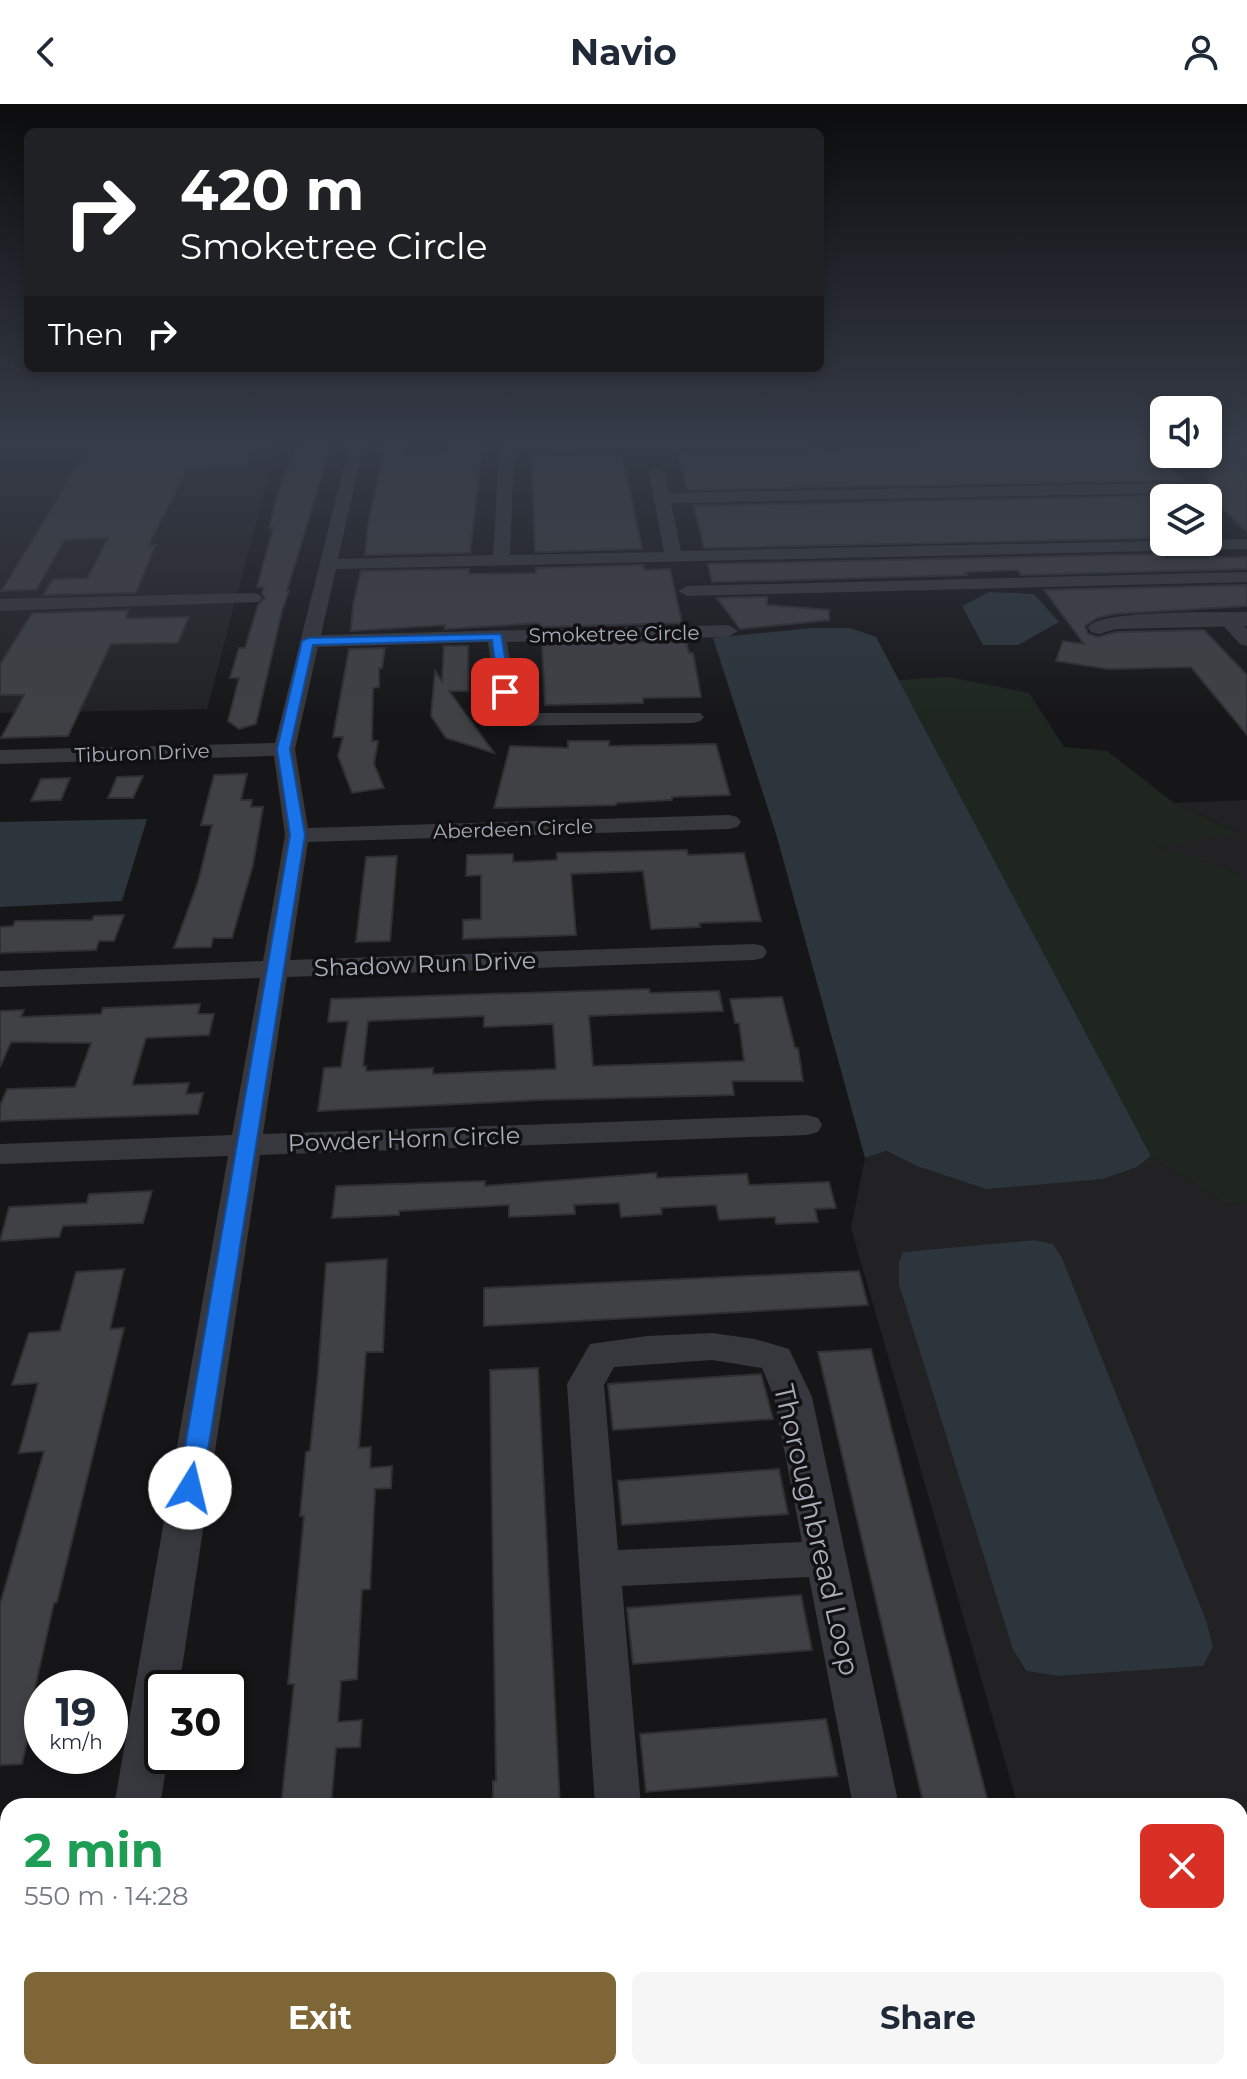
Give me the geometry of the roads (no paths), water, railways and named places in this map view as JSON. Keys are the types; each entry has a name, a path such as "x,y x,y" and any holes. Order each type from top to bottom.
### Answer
{"street":[{"path":"138,1798 297,835 284,749 336,534"},
{"path":"501,560 502,534"},
{"path":"668,534 673,556"},
{"path":"1222,540 1226,544"},
{"path":"329,564 1247,544"},
{"path":"687,591 1247,577"},
{"path":"0,605 253,598"},
{"path":"1099,627 1113,622 1237,619 1247,640"},
{"name":"Smoketree Circle","path":"308,641 728,631"},
{"path":"497,637 509,720 693,717"},
{"name":"Tiburon Drive","path":"0,757 284,749"},
{"name":"Aberdeen Circle","path":"297,835 729,822"},
{"name":"Shadow Run Drive","path":"0,979 754,952"},
{"name":"Powder Horn Circle","path":"0,1154 807,1125"},
{"name":"Thoroughbread Loop","path":"617,1798 585,1384 603,1354 682,1346 747,1348 776,1359 793,1397 874,1798"},
{"path":"599,1569 825,1559"}]}
